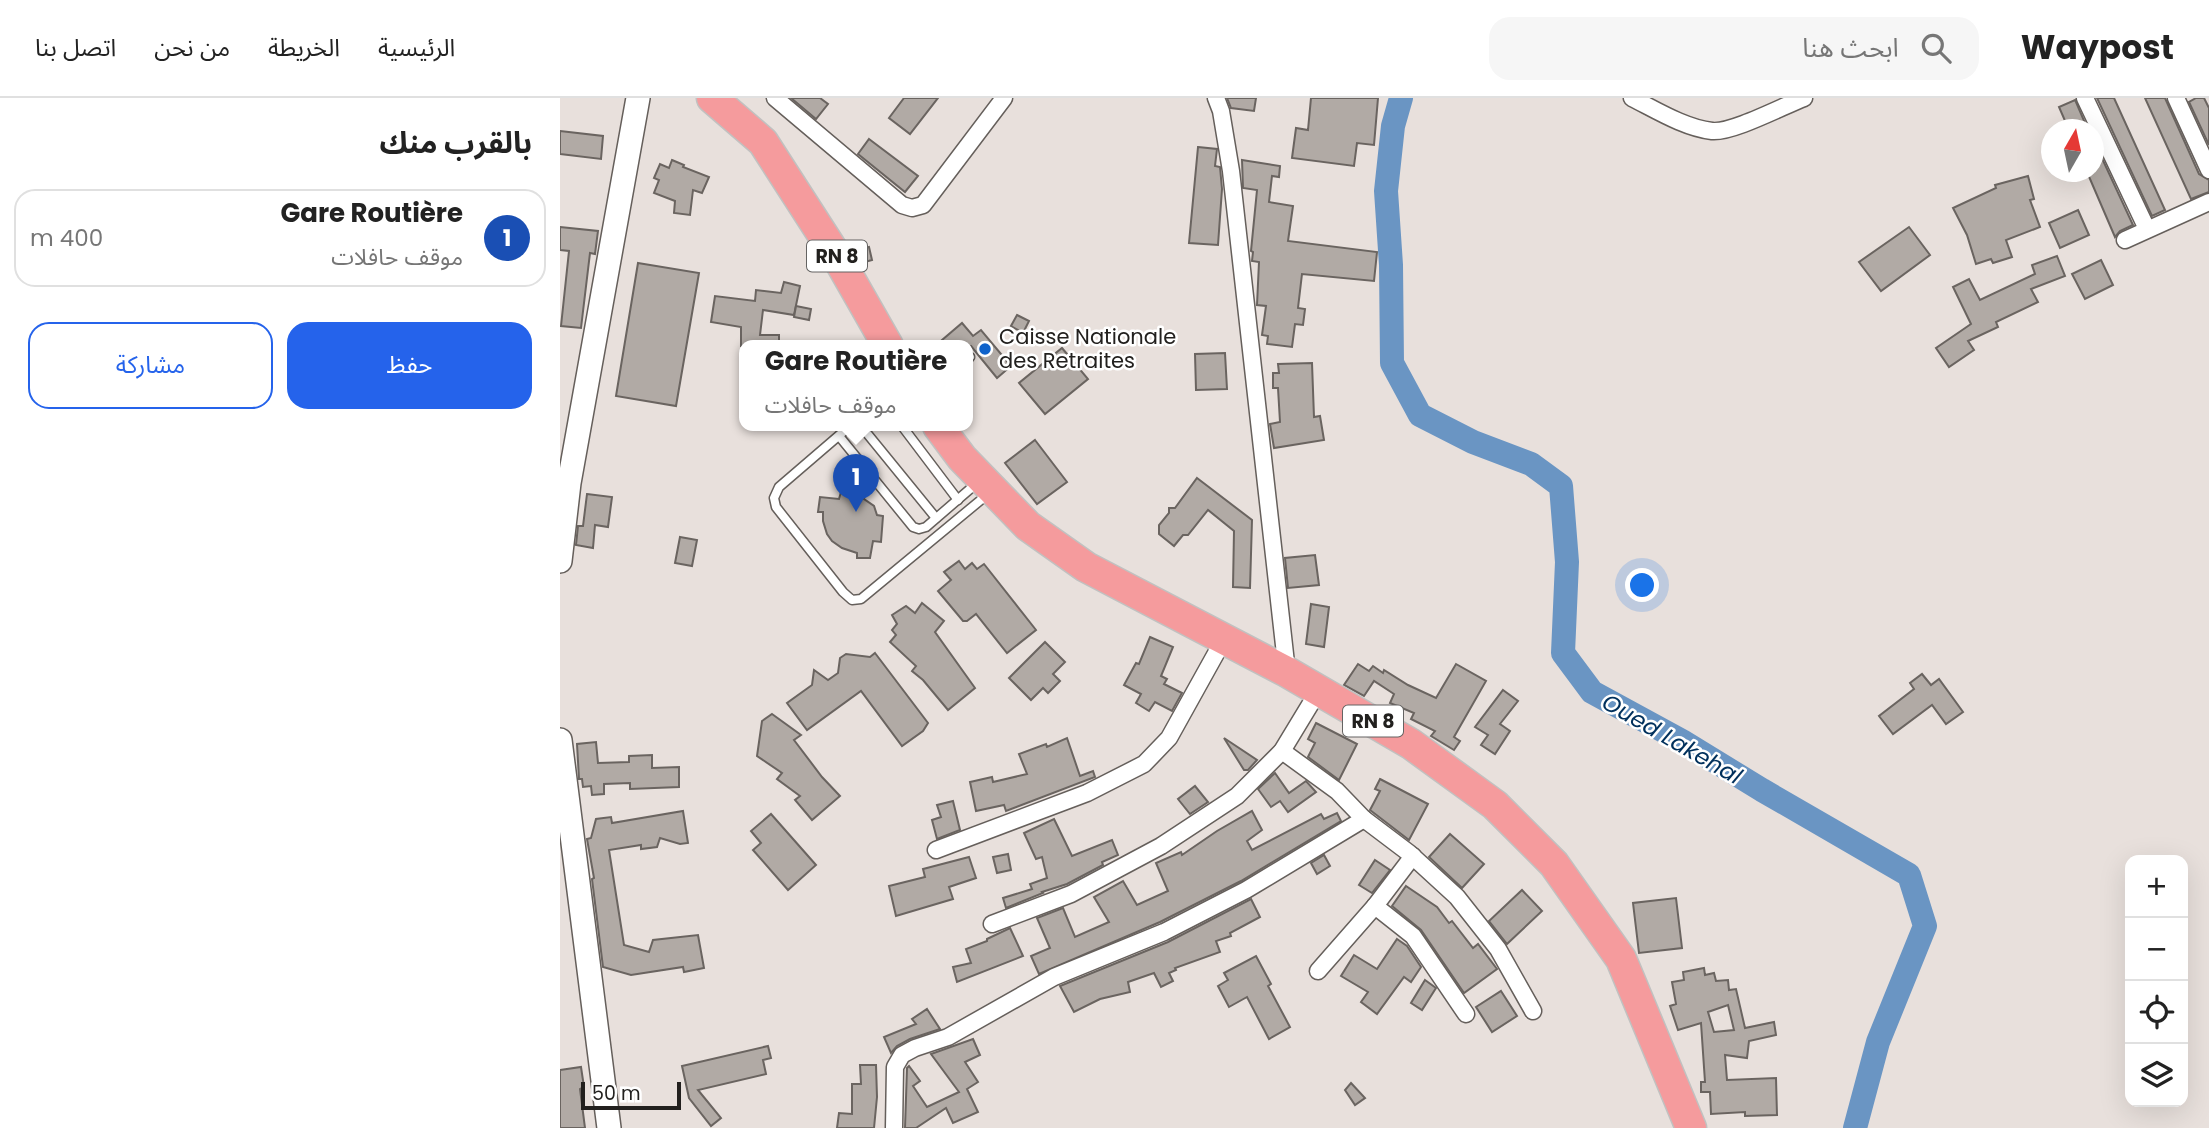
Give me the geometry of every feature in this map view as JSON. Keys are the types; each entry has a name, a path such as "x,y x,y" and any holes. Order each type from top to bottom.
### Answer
{"highway":[{"name":"RN 8","path":"690,98 764,162 780,171"},
{"name":"RN 8","path":"712,98 763,142 839,260 885,340"},
{"name":"RN 8","path":"942,431 961,458 1028,526 1086,567 1319,690 1411,744 1495,805 1554,864 1621,959 1691,1128"}],"street":[{"path":"560,561 569,482 638,98"},
{"path":"775,98 902,205 912,208 923,205 1004,98"},
{"path":"1216,98 1221,111 1231,171 1287,672"},
{"path":"1632,98 1677,119 1712,131 1729,128 1804,98"},
{"path":"2085,98 2147,229"},
{"path":"2176,98 2209,170"},
{"path":"2125,240 2209,202"},
{"path":"560,507 569,482"},
{"path":"936,850 1087,793 1144,764 1169,738 1224,639"},
{"path":"992,925 1071,894 1161,846 1237,796 1282,751 1319,690"},
{"path":"560,740 609,1128"},
{"path":"1282,751 1338,790 1364,819 1413,856 1457,897 1498,948 1533,1011"},
{"path":"894,1128 895,1068 902,1055 948,1037 1055,977 1164,932 1246,890 1364,819"},
{"path":"1318,971 1375,906 1413,856"},
{"path":"1375,906 1413,936 1466,1014"}],"lane":[{"path":"844,431 779,487 774,498 776,507 852,600 862,600 988,484"},
{"path":"865,431 936,518"},
{"path":"906,431 958,500"},
{"path":"839,436 914,527 919,529 926,527 958,500 988,484"}],"building":[{"path":"791,98 820,98 828,104 816,119"},
{"path":"904,98 938,98 910,134 889,118"},
{"path":"1227,98 1256,98 1254,111 1231,108"},
{"path":"1311,98 1378,98 1374,145 1357,143 1354,166 1292,158 1296,128 1308,130"},
{"path":"2097,98 2114,98 2165,210 2152,216"},
{"path":"2145,98 2165,98 2199,174 2209,180 2209,192 2191,199"},
{"path":"2204,98 2209,108 2209,145 2189,102"},
{"path":"2075,100 2083,119 2064,119 2059,107"},
{"path":"560,131 603,136 601,159 560,154"},
{"path":"869,139 918,176 905,192 858,154"},
{"path":"1198,147 1217,149 1215,166 1220,167 1222,189 1218,245 1189,243"},
{"path":"672,160 709,177 702,193 693,190 690,215 674,213 675,201 654,193 659,180 654,178 660,164 669,168"},
{"path":"1242,160 1280,166 1279,177 1272,176 1269,202 1293,206 1288,241 1377,252 1374,281 1302,274 1298,308 1305,309 1303,325 1295,324 1292,347 1267,344 1268,336 1262,335 1266,306 1257,305 1259,262 1252,261 1251,251 1257,190 1243,188"},
{"path":"2104,163 2133,225 2120,231 2115,237 2091,182 2104,182"},
{"path":"2028,176 2034,199 2030,200 2040,227 2006,240 2012,257 1993,263 1991,259 1976,264 1967,235 1953,208 1996,188 1995,185"},
{"path":"2078,210 2089,235 2060,248 2049,223"},
{"path":"560,227 598,231 595,254 590,253 581,328 561,326 569,251 560,250"},
{"path":"1909,227 1930,255 1881,291 1859,262"},
{"path":"869,247 872,260 861,263 856,250"},
{"path":"2057,256 2065,276 2031,289 2038,302 1996,322 1998,327 1968,341 1974,350 1949,367 1936,348 1971,324 1953,287 1969,279 1980,300 2035,274 2032,265"},
{"path":"2101,260 2113,285 2085,299 2072,274"},
{"path":"638,263 699,273 676,406 616,396"},
{"path":"784,282 800,286 794,315 763,310 760,335 779,335 779,340 741,340 741,327 711,322 715,296 755,301 756,290 781,293"},
{"path":"796,306 811,309 809,320 794,317"},
{"path":"1017,315 1029,321 1023,333 1011,326"},
{"name":"Caisse Nationale des Retraites","path":"962,323 973,336 981,330 1011,366 997,378 973,348 973,340 942,340"},
{"path":"1062,348 1088,379 1045,414 1019,383"},
{"path":"1225,353 1227,389 1196,390 1195,354"},
{"path":"1312,363 1314,417 1320,416 1324,440 1274,448 1270,424 1280,422 1278,388 1273,388 1273,373 1279,373 1278,364"},
{"path":"1035,440 1067,482 1037,504 1005,463"},
{"path":"1197,478 1252,520 1250,588 1233,587 1234,531 1208,510 1188,535 1183,535 1174,546 1159,534 1159,525 1169,513 1169,508 1175,508"},
{"path":"841,492 865,493 864,499 874,506 877,515 883,516 881,542 873,541 870,558 857,558 857,553 842,548 827,534 823,512 818,512 820,497 839,499"},
{"path":"587,494 612,497 608,527 595,525 593,548 576,545 578,526 583,526"},
{"path":"680,537 697,540 692,566 675,563"},
{"path":"1315,555 1319,585 1288,588 1285,558"},
{"path":"959,561 965,569 972,563 977,569 984,564 1036,630 1007,653 976,614 963,621 938,591 951,580 944,572"},
{"path":"922,603 944,621 935,632 975,688 948,710 912,671 916,666 890,642 896,635 892,630 897,624 892,615 906,606 915,613"},
{"path":"1311,604 1329,607 1324,647 1306,644"},
{"path":"1150,637 1173,647 1161,676 1167,679 1164,684 1182,693 1172,711 1155,702 1149,711 1136,703 1141,694 1124,685 1136,663 1139,664"},
{"path":"1045,642 1065,662 1053,674 1060,681 1048,693 1043,688 1031,700 1009,678"},
{"path":"875,653 928,723 923,731 902,746 861,691 807,730 787,703 812,685 814,670 828,680 838,673 840,658 846,654 870,657"},
{"path":"1358,664 1369,671 1373,666 1383,673 1384,670 1436,698 1456,664 1486,681 1454,737 1460,741 1454,750 1431,736 1435,731 1411,719 1414,713 1390,703 1394,694 1374,681 1364,696 1344,685"},
{"path":"1922,674 1931,685 1939,679 1963,712 1946,724 1932,705 1893,734 1879,716 1914,689 1910,683"},
{"path":"1503,690 1518,701 1500,724 1510,731 1495,754 1481,745 1488,735 1475,727"},
{"path":"772,714 801,735 794,740 840,796 812,820 795,800 800,796 777,779 782,773 757,756 762,721"},
{"path":"1316,723 1357,744 1339,780 1308,757 1315,743 1308,739"},
{"path":"1067,738 1080,776 1093,771 1095,777 1006,811 1004,805 976,811 970,782 992,777 993,782 1027,774 1019,754 1046,744 1047,747"},
{"path":"1224,738 1257,760 1248,770 1244,770"},
{"path":"596,742 598,763 629,762 629,756 652,755 652,768 679,767 679,787 630,789 630,783 604,784 604,794 592,795 591,786 583,787 582,779 579,779 577,744"},
{"path":"1275,773 1289,793 1306,781 1316,792 1288,812 1280,801 1271,807 1258,789"},
{"path":"1380,779 1428,804 1409,840 1370,810 1380,791 1375,789"},
{"path":"1195,786 1208,802 1190,814 1178,799"},
{"path":"953,801 960,830 937,839 932,820 941,817 937,805"},
{"path":"683,811 688,843 680,844 660,838 657,847 641,849 641,845 609,850 624,945 649,952 653,940 698,935 704,968 684,972 683,967 631,975 603,967 594,878 587,839 591,838 596,819 611,817 612,823"},
{"path":"1252,811 1262,830 1247,841 1252,850 1321,814 1324,819 1337,813 1341,821 1241,881 1160,922 1039,974 1031,956 1050,948 1037,918 1063,908 1075,937 1109,922 1094,897 1123,881 1137,905 1168,891 1156,863 1181,852 1182,855"},
{"path":"771,814 816,865 788,890 753,850 761,843 751,831"},
{"path":"1054,819 1072,856 1112,840 1118,855 1067,884 1006,908 1003,898 1032,889 1030,884 1047,878 1042,857 1036,859 1024,833"},
{"path":"1450,834 1484,864 1462,888 1429,857"},
{"path":"1008,854 1011,870 997,873 993,857"},
{"path":"1324,855 1330,866 1317,874 1311,863"},
{"path":"969,857 976,878 949,887 953,899 896,916 889,886 925,877 923,869"},
{"path":"1375,860 1390,870 1372,893 1359,885"},
{"path":"1406,886 1437,907 1473,948 1478,944 1497,969 1464,993 1421,930 1392,906"},
{"path":"1522,890 1542,911 1507,944 1489,921"},
{"path":"1676,898 1682,948 1639,953 1633,903"},
{"path":"1251,899 1260,917 1230,933 1231,936 1216,941 1220,952 1175,968 1176,970 1169,973 1173,981 1161,987 1154,973 1128,982 1130,992 1100,999 1074,1012 1060,986 1168,942"},
{"path":"1010,928 1023,956 957,982 953,967 971,963 966,949"},
{"path":"1397,939 1407,946 1421,967 1411,982 1404,977 1377,1014 1361,1002 1368,992 1341,976 1354,955 1377,969"},
{"path":"1256,956 1271,984 1268,986 1290,1027 1269,1039 1247,997 1229,1007 1218,986 1228,980 1224,973"},
{"path":"1704,968 1705,975 1714,973 1716,981 1728,980 1729,990 1736,989 1745,1028 1774,1022 1776,1035 1749,1041 1747,1058 1725,1055 1727,1080 1776,1078 1777,1115 1745,1116 1745,1112 1711,1114 1710,1092 1701,1092 1701,1082 1705,1082 1701,1023 1678,1030 1670,1006 1676,1004 1672,982 1684,980 1683,972","holes":["1728,1005 1734,1030 1714,1032 1708,1012"]},
{"path":"1425,980 1436,988 1422,1010 1411,1003"},
{"path":"1501,991 1517,1016 1492,1032 1476,1007"},
{"path":"927,1009 940,1029 910,1039 891,1053 884,1037 916,1024 912,1019"},
{"path":"973,1039 980,1055 965,1062 978,1082 967,1089 978,1112 953,1123 946,1108 916,1128 905,1128 907,1068 909,1066 920,1081 913,1086 927,1107 959,1092 931,1054"},
{"path":"768,1046 771,1058 763,1060 766,1074 698,1090 721,1118 711,1126 689,1098 682,1066"},
{"path":"860,1065 876,1065 874,1128 837,1128 839,1113 852,1114 852,1084 861,1084"},
{"path":"581,1067 584,1087 580,1089 585,1128 560,1128 560,1070"},
{"path":"1351,1083 1365,1098 1355,1105 1345,1090"}],"waterway":[{"name":"Oued Lakehal","path":"1401,98 1393,126 1386,191 1391,265 1392,363 1420,415 1473,442 1531,464 1561,486 1567,562 1563,653 1592,692 1682,741 1909,875 1925,926 1878,1042 1855,1128"}],"place":[{"name":"Caisse Nationale des Retraites","path":"985,349"},
{"name":"Gare Routière","path":"856,512"}]}
